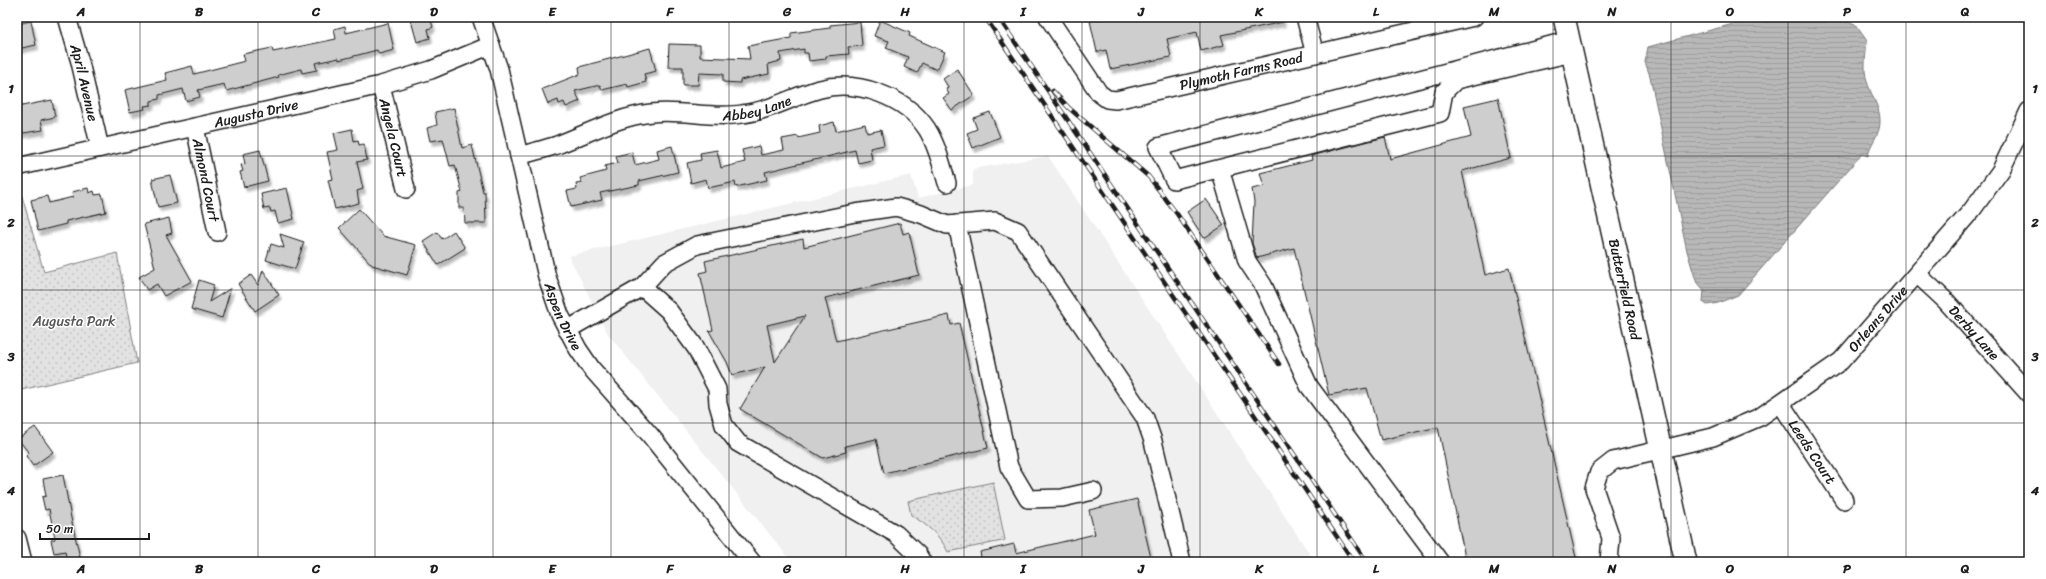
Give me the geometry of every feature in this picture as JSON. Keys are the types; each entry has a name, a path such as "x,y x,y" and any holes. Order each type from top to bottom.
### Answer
{"main road":[{"name":"Butterfield Road","path":"1564,17 1686,562"}],"street":[{"name":"April Avenue","path":"67,17 80,62 100,148"},
{"name":"Aspen Drive","path":"481,17 499,69 547,277 560,315 591,368 650,435 752,562"},
{"name":"Plymoth Farms Road","path":"1048,17 1099,93 1107,99 1116,100 1315,54 1448,20 1474,17"},
{"path":"1306,17 1315,54"},
{"name":"Augusta Drive","path":"17,167 381,85 431,70 491,45"},
{"path":"1571,46 1456,80 1444,92 1440,113 1220,169 1174,180 1158,147 1571,46"},
{"name":"Angela Court","path":"381,85 406,189"},
{"name":"Abbey Lane","path":"519,156 557,145 620,119 652,113 742,114 774,107 822,89 849,87 883,94 901,104 919,119 928,130 940,159 947,183"},
{"name":"Orleans Drive","path":"1609,562 1610,538 1594,488 1599,472 1613,461 1713,437 1760,417 1781,404 1841,361 1972,210 1993,182 2024,133 2029,111"},
{"name":"Almond Court","path":"195,127 217,232"},
{"path":"1220,169 1247,261 1263,285 1309,386 1440,562"},
{"path":"568,330 642,287 664,263 697,245 848,214 896,207 922,214 947,225 994,221 1018,231 1145,418 1154,441 1182,562"},
{"path":"957,224 1009,466 1028,498 1062,498 1093,491"},
{"name":"Derby Lane","path":"1917,274 1946,301 2029,394"},
{"path":"642,287 669,311 696,348 717,389 718,404 724,426 738,443 896,534 918,555 922,562"},
{"name":"Leeds Court","path":"1781,404 1844,500"},
{"path":"17,538 23,562"}],"shaded area":[{"path":"1759,17 1837,17 1855,24 1867,41 1865,72 1868,86 1879,112 1880,127 1870,148 1868,156 1862,154 1738,295 1718,303 1707,305 1703,302 1704,290 1696,281 1687,251 1650,76 1645,62 1648,47"},
{"path":"1048,156 1315,562 792,562 608,334 569,256 911,175 918,198 973,185 973,169"}],"green space":[{"name":"Augusta Park","path":"17,179 44,272 117,253 137,363 17,391"},
{"path":"993,482 1005,540 948,552 941,540 932,531 911,515 908,501"}],"building":[{"path":"410,17 430,17 433,27 428,29 430,38 417,42"},
{"path":"1110,17 1282,17 1283,22 1221,35 1224,45 1201,51 1197,32 1167,39 1171,57 1110,69 1106,50 1097,52 1090,21"},
{"path":"880,20 910,33 909,36 945,52 937,70 922,63 917,73 904,67 908,57 886,48 889,41 874,36"},
{"path":"31,21 36,45 17,49 17,24"},
{"path":"860,22 862,46 848,47 849,54 826,56 826,59 809,61 808,53 804,53 804,49 780,53 781,61 768,64 769,74 740,80 740,83 723,82 723,74 699,73 698,85 683,85 683,67 668,67 669,44 700,45 700,57 750,59 748,46 791,38 791,33 830,28 830,25"},
{"path":"388,23 394,50 379,54 377,50 339,60 339,58 315,63 317,70 302,73 301,69 278,75 279,77 226,91 224,84 198,90 200,97 186,101 183,89 159,95 159,99 151,101 151,105 144,106 145,109 130,112 125,90 167,80 165,73 192,66 194,74 245,61 243,54 272,48 273,52 336,39 334,29 345,26 346,33"},
{"path":"650,48 656,71 644,74 646,82 628,87 627,84 602,90 600,85 575,91 580,101 566,107 564,102 559,104 558,100 548,104 542,89 580,74 579,67"},
{"path":"957,69 974,95 952,110 943,98 949,94 946,89 949,88 943,79"},
{"path":"1498,98 1511,158 1462,171 1485,275 1509,268 1577,562 1466,562 1438,427 1381,440 1367,388 1329,395 1294,248 1257,258 1252,243 1254,202 1252,189 1264,186 1260,173 1312,160 1311,156 1385,137 1390,159 1471,137 1464,106"},
{"path":"52,100 55,117 41,120 43,130 17,134 17,107"},
{"path":"454,108 462,148 472,145 483,192 485,192 486,223 465,223 464,208 459,208 459,193 462,192 455,165 450,166 443,139 430,141 427,128 437,125 435,112"},
{"path":"990,112 1000,137 973,148 967,133 977,129 973,118"},
{"path":"834,122 836,131 865,124 867,133 881,130 884,145 870,148 872,160 858,163 855,150 765,172 767,180 736,187 735,182 708,188 706,179 691,183 687,163 701,160 700,153 717,150 721,168 745,162 742,150 759,146 761,155 784,150 782,139 798,136 798,138 820,133 819,126"},
{"path":"352,129 354,141 358,140 359,145 364,144 367,160 357,162 363,189 357,191 359,203 335,209 328,180 333,179 327,152 338,150 334,133"},
{"path":"672,146 678,172 639,181 639,185 600,193 602,200 571,207 567,191 577,189 576,184 582,183 580,178 606,171 605,166 618,163 616,156 632,152 635,165 659,159 657,150"},
{"path":"260,150 268,181 244,187 240,172 243,171 241,165 245,164 243,154"},
{"path":"170,175 177,203 158,207 152,179"},
{"path":"88,188 89,193 94,191 95,195 102,194 106,212 66,221 66,224 38,231 31,200 47,196 49,203 73,197 72,192"},
{"path":"287,188 294,219 278,223 275,211 271,212 270,208 264,209 261,194"},
{"path":"1206,199 1224,225 1204,238 1187,212"},
{"path":"359,209 383,236 416,245 407,275 372,265 339,228"},
{"path":"169,218 172,233 166,235 192,281 164,296 157,284 147,290 139,277 155,268 144,224"},
{"path":"900,223 903,234 909,232 919,275 825,298 836,341 949,315 951,325 959,323 988,448 884,473 876,439 845,446 846,452 823,458 740,409 765,367 732,375 727,362 709,331 713,330 700,273 707,271 705,261 803,239 804,247","holes":["805,316 775,362 767,325"]},
{"path":"454,231 465,248 438,265 423,241 437,232 442,239"},
{"path":"280,234 304,242 295,269 266,260 271,244 284,248"},
{"path":"263,270 279,295 255,311 238,284 251,275 258,285"},
{"path":"199,280 214,285 209,302 231,288 222,318 191,309"},
{"path":"35,427 53,452 33,466 26,456 29,453 18,439"},
{"path":"63,475 81,562 67,562 65,551 54,553 51,540 55,539 49,509 45,510 42,497 46,496 43,479"},
{"path":"1137,499 1152,562 982,562 980,552 1014,544 1016,553 1095,534 1089,510"}],"railway":[{"path":"985,17 1354,562"},
{"path":"998,17 1367,562"},
{"path":"1053,91 1069,108 1149,177 1177,214 1279,364"}]}
